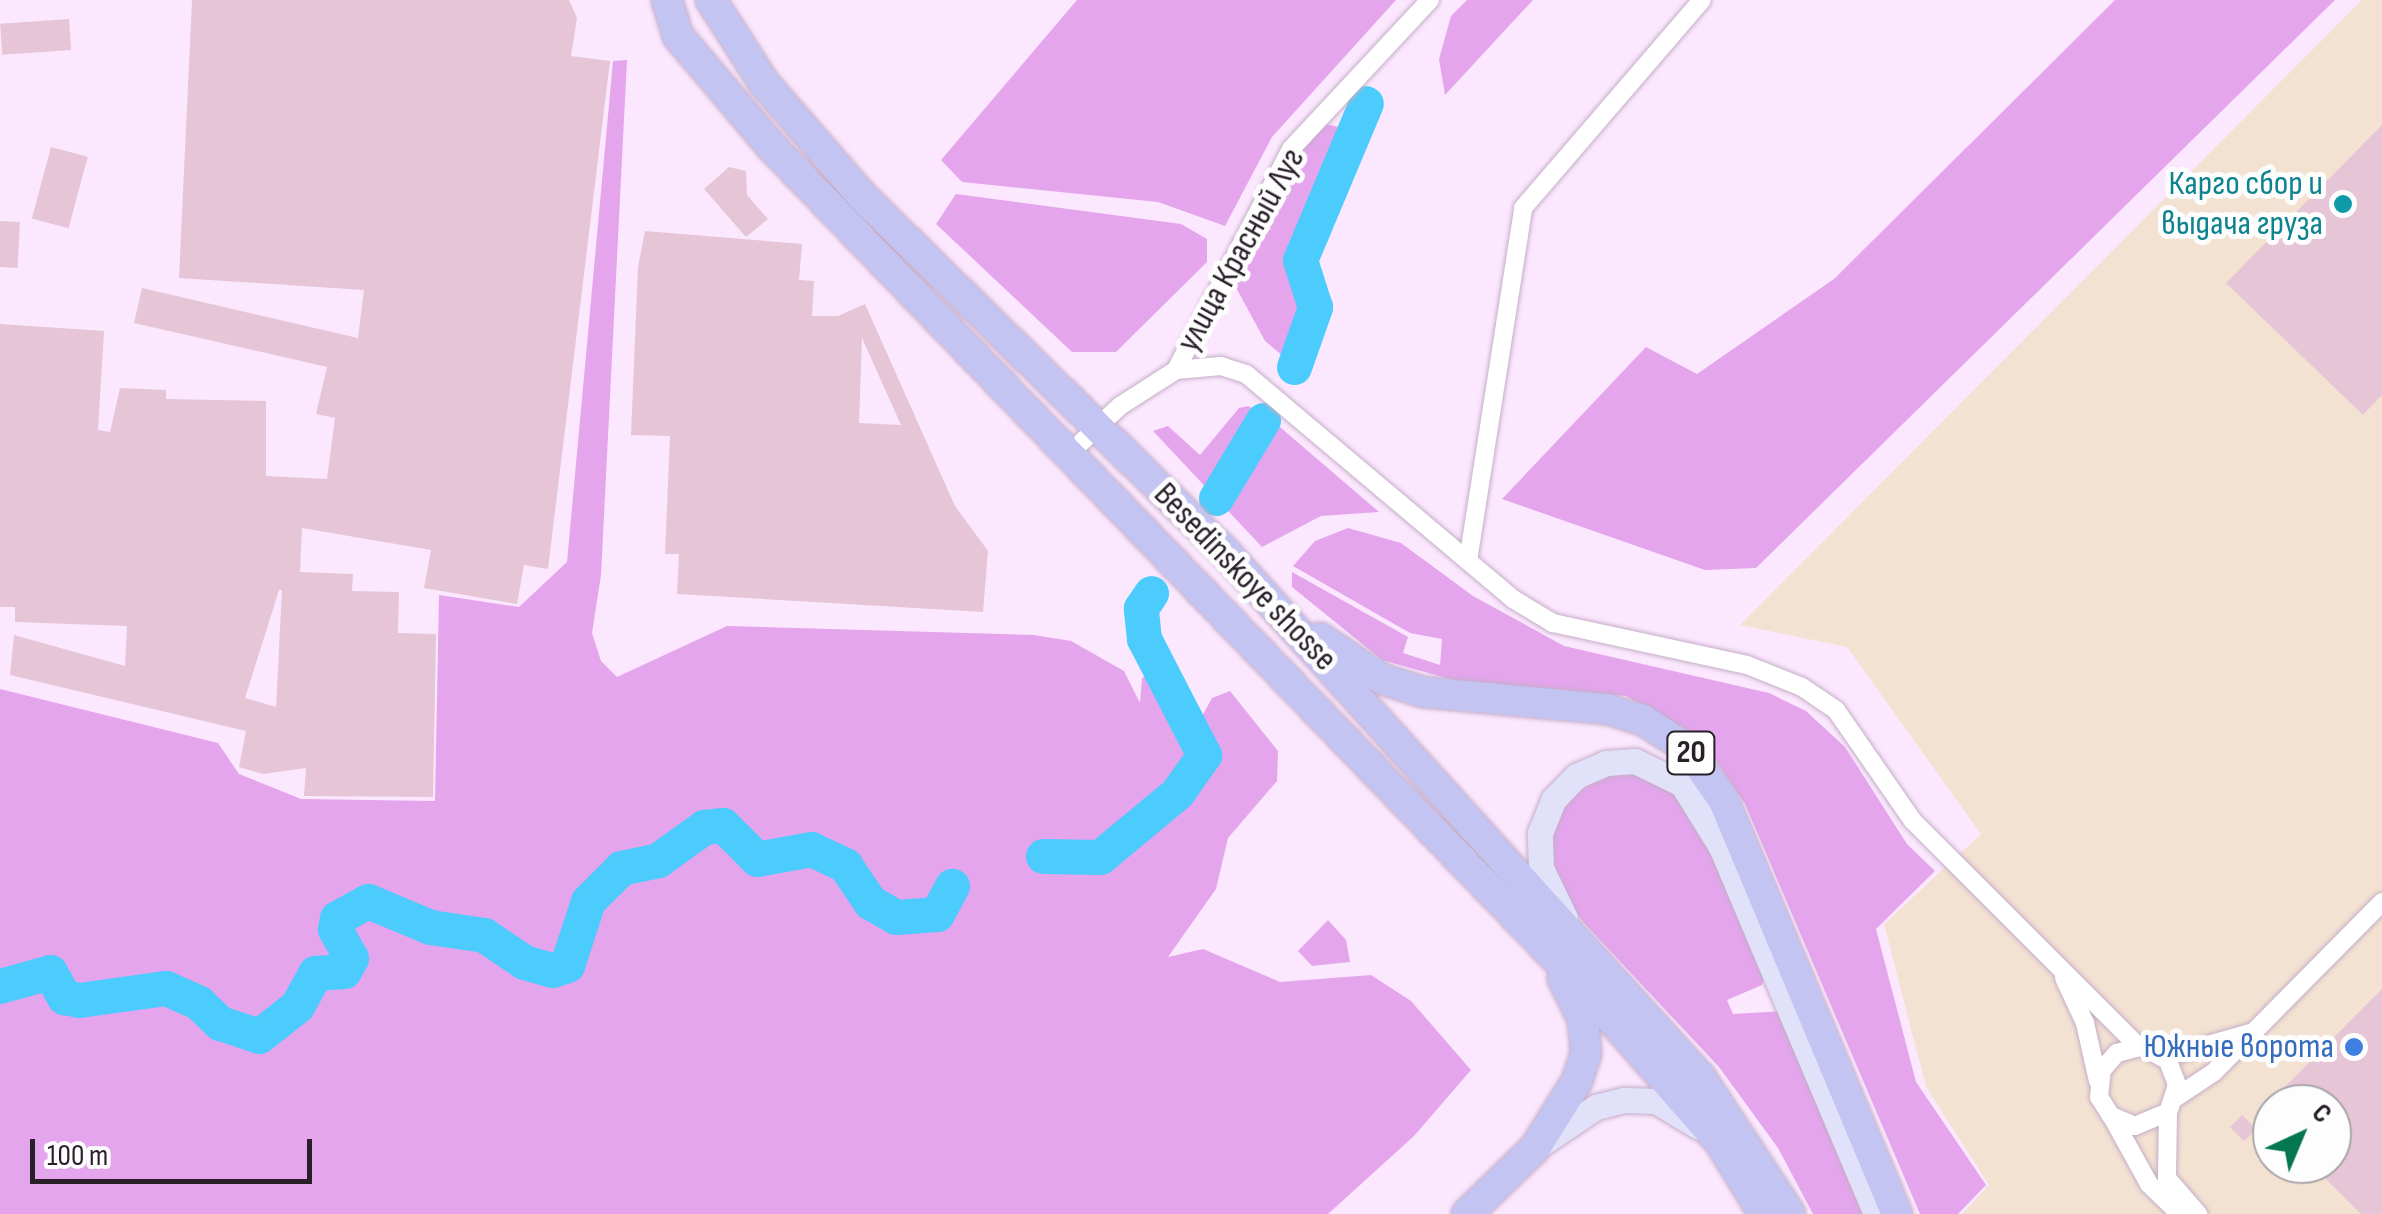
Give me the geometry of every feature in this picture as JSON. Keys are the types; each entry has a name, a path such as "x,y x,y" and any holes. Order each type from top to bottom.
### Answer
{"main road":[{"name":"Besedinskoye shosse","path":"667,0 678,36 784,160 1072,451 1535,940 1720,1142 1764,1214"},
{"name":"Besedinskoye shosse","path":"711,0 764,84 864,198 1239,567 1700,1077 1790,1214"},
{"name":"20","path":"1239,567 1340,654 1382,679 1423,692 1607,710 1656,727 1688,750 1724,801 1898,1214"},
{"path":"1467,1214 1535,1148 1562,1110 1586,1053 1583,1020 1570,988 1535,940"}],"street":[{"name":"улица Красный Луг","path":"1176,370 1291,148 1430,0"},
{"path":"1468,561 1523,208 1702,0"},
{"path":"1072,451 1098,426 1176,370 1221,366 1246,374 1468,561 1553,623 1747,665 1825,702 1868,748 1913,821 2142,1047 2174,1072 2168,1178 2198,1214"},
{"path":"1581,948 1541,868 1540,832 1553,800 1576,776 1606,763 1635,761 1666,772 1696,798 1722,847 1876,1214"},
{"path":"2112,1116 2135,1126 2214,1072 2382,902"},
{"path":"2060,968 2085,1023 2098,1081 2112,1116 2150,1184 2180,1214"},
{"path":"2098,1081 2117,1053 2142,1047 2180,1053 2252,1032"},
{"path":"1535,1148 1596,1108 1625,1100 1656,1101 1720,1142"}],"shaded area":[{"path":"1077,0 1396,0 1272,137 1225,226 1158,202 962,182 941,160"},
{"path":"1467,0 1533,0 1445,95 1439,59 1451,16"},
{"path":"2115,0 2335,0 1756,568 1705,570 1502,499 1646,347 1697,374 1834,279"},
{"path":"2362,0 2382,0 2382,1214 1962,1214 1989,1185 1926,1087 1884,924 1981,834 1847,647 1740,625"},
{"path":"627,60 601,575 592,633 601,661 617,677 727,626 1034,635 1071,641 1124,671 1140,703 1142,678 1154,673 1184,722 1199,722 1212,698 1230,691 1278,751 1277,781 1228,838 1216,889 1168,957 1203,949 1280,982 1371,975 1411,1001 1471,1070 1414,1136 1328,1214 0,1214 0,689 218,743 239,774 301,799 435,801 439,595 519,607 567,562 613,61"},
{"path":"1323,124 1351,129 1294,265 1308,301 1283,356 1265,341 1233,282 1295,158"},
{"path":"956,194 1181,224 1207,239 1207,262 1116,352 1072,352 936,224"},
{"path":"1248,406 1266,415 1379,512 1321,516 1262,547 1153,431 1168,426 1200,455 1239,408"},
{"path":"1348,528 1401,543 1473,596 1564,646 1769,693 1806,711 1845,747 1907,844 1935,871 1876,929 1916,1082 1986,1185 1958,1214 1920,1214 1745,804 1700,737 1626,696 1464,683 1382,660 1292,587 1292,572 1408,637 1403,653 1440,665 1442,639 1410,633 1293,566 1315,541"},
{"path":"1633,768 1684,794 1767,970 1762,985 1727,1000 1733,1014 1784,1011 1868,1214 1813,1214 1778,1148 1719,1067 1583,922 1558,885 1548,852 1563,804 1604,773"},
{"path":"1328,920 1346,940 1350,962 1312,966 1298,951"}],"building":[{"path":"192,0 569,0 577,18 571,56 610,61 548,569 524,565 517,604 424,588 431,550 302,528 300,572 353,574 352,591 399,592 398,633 436,634 433,797 304,796 306,768 263,774 239,767 246,731 10,675 14,635 125,666 127,626 15,622 15,607 0,607 0,324 104,331 98,430 110,432 120,388 166,390 166,399 266,401 266,476 327,479 335,418 316,414 327,367 134,323 142,288 358,338 364,290 179,278","holes":["282,590 276,707 245,698"]},
{"path":"69,19 71,50 2,55 0,24"},
{"name":"Карго сбор и выдача груза","path":"2382,125 2382,395 2363,415 2226,283"},
{"path":"51,147 88,157 69,228 32,218"},
{"path":"729,167 746,171 747,195 768,219 746,237 704,189"},
{"path":"0,221 20,222 18,268 0,267"},
{"path":"645,231 802,244 799,280 814,281 812,316 838,316 865,304 955,506 988,551 983,612 677,594 679,554 665,554 670,436 631,435 638,267","holes":["862,338 901,425 859,423"]},
{"name":"Южные ворота","path":"2382,989 2382,1214 2361,1214 2331,1184 2352,1184 2352,1084 2288,1084"},
{"path":"2242,1115 2252,1125 2252,1133 2244,1141 2230,1127"}],"waterway":[{"path":"1294,367 1315,307 1300,260 1366,103"},
{"path":"1216,498 1263,420"},
{"path":"1043,856 1100,857 1177,793 1204,755 1144,639 1141,608 1151,593"},
{"path":"0,986 50,972 64,997 79,1000 166,988 199,1003 220,1023 259,1036 297,1006 315,973 344,971 351,958 335,929 337,918 368,901 430,927 484,935 524,962 552,970 567,965 588,901 621,868 658,860 704,827 723,825 757,859 811,849 845,865 870,902 896,917 937,914 952,886"}],"place":[{"name":"Карго сбор и выдача груза","path":"2343,204"},
{"name":"Южные ворота","path":"2354,1047"}]}
